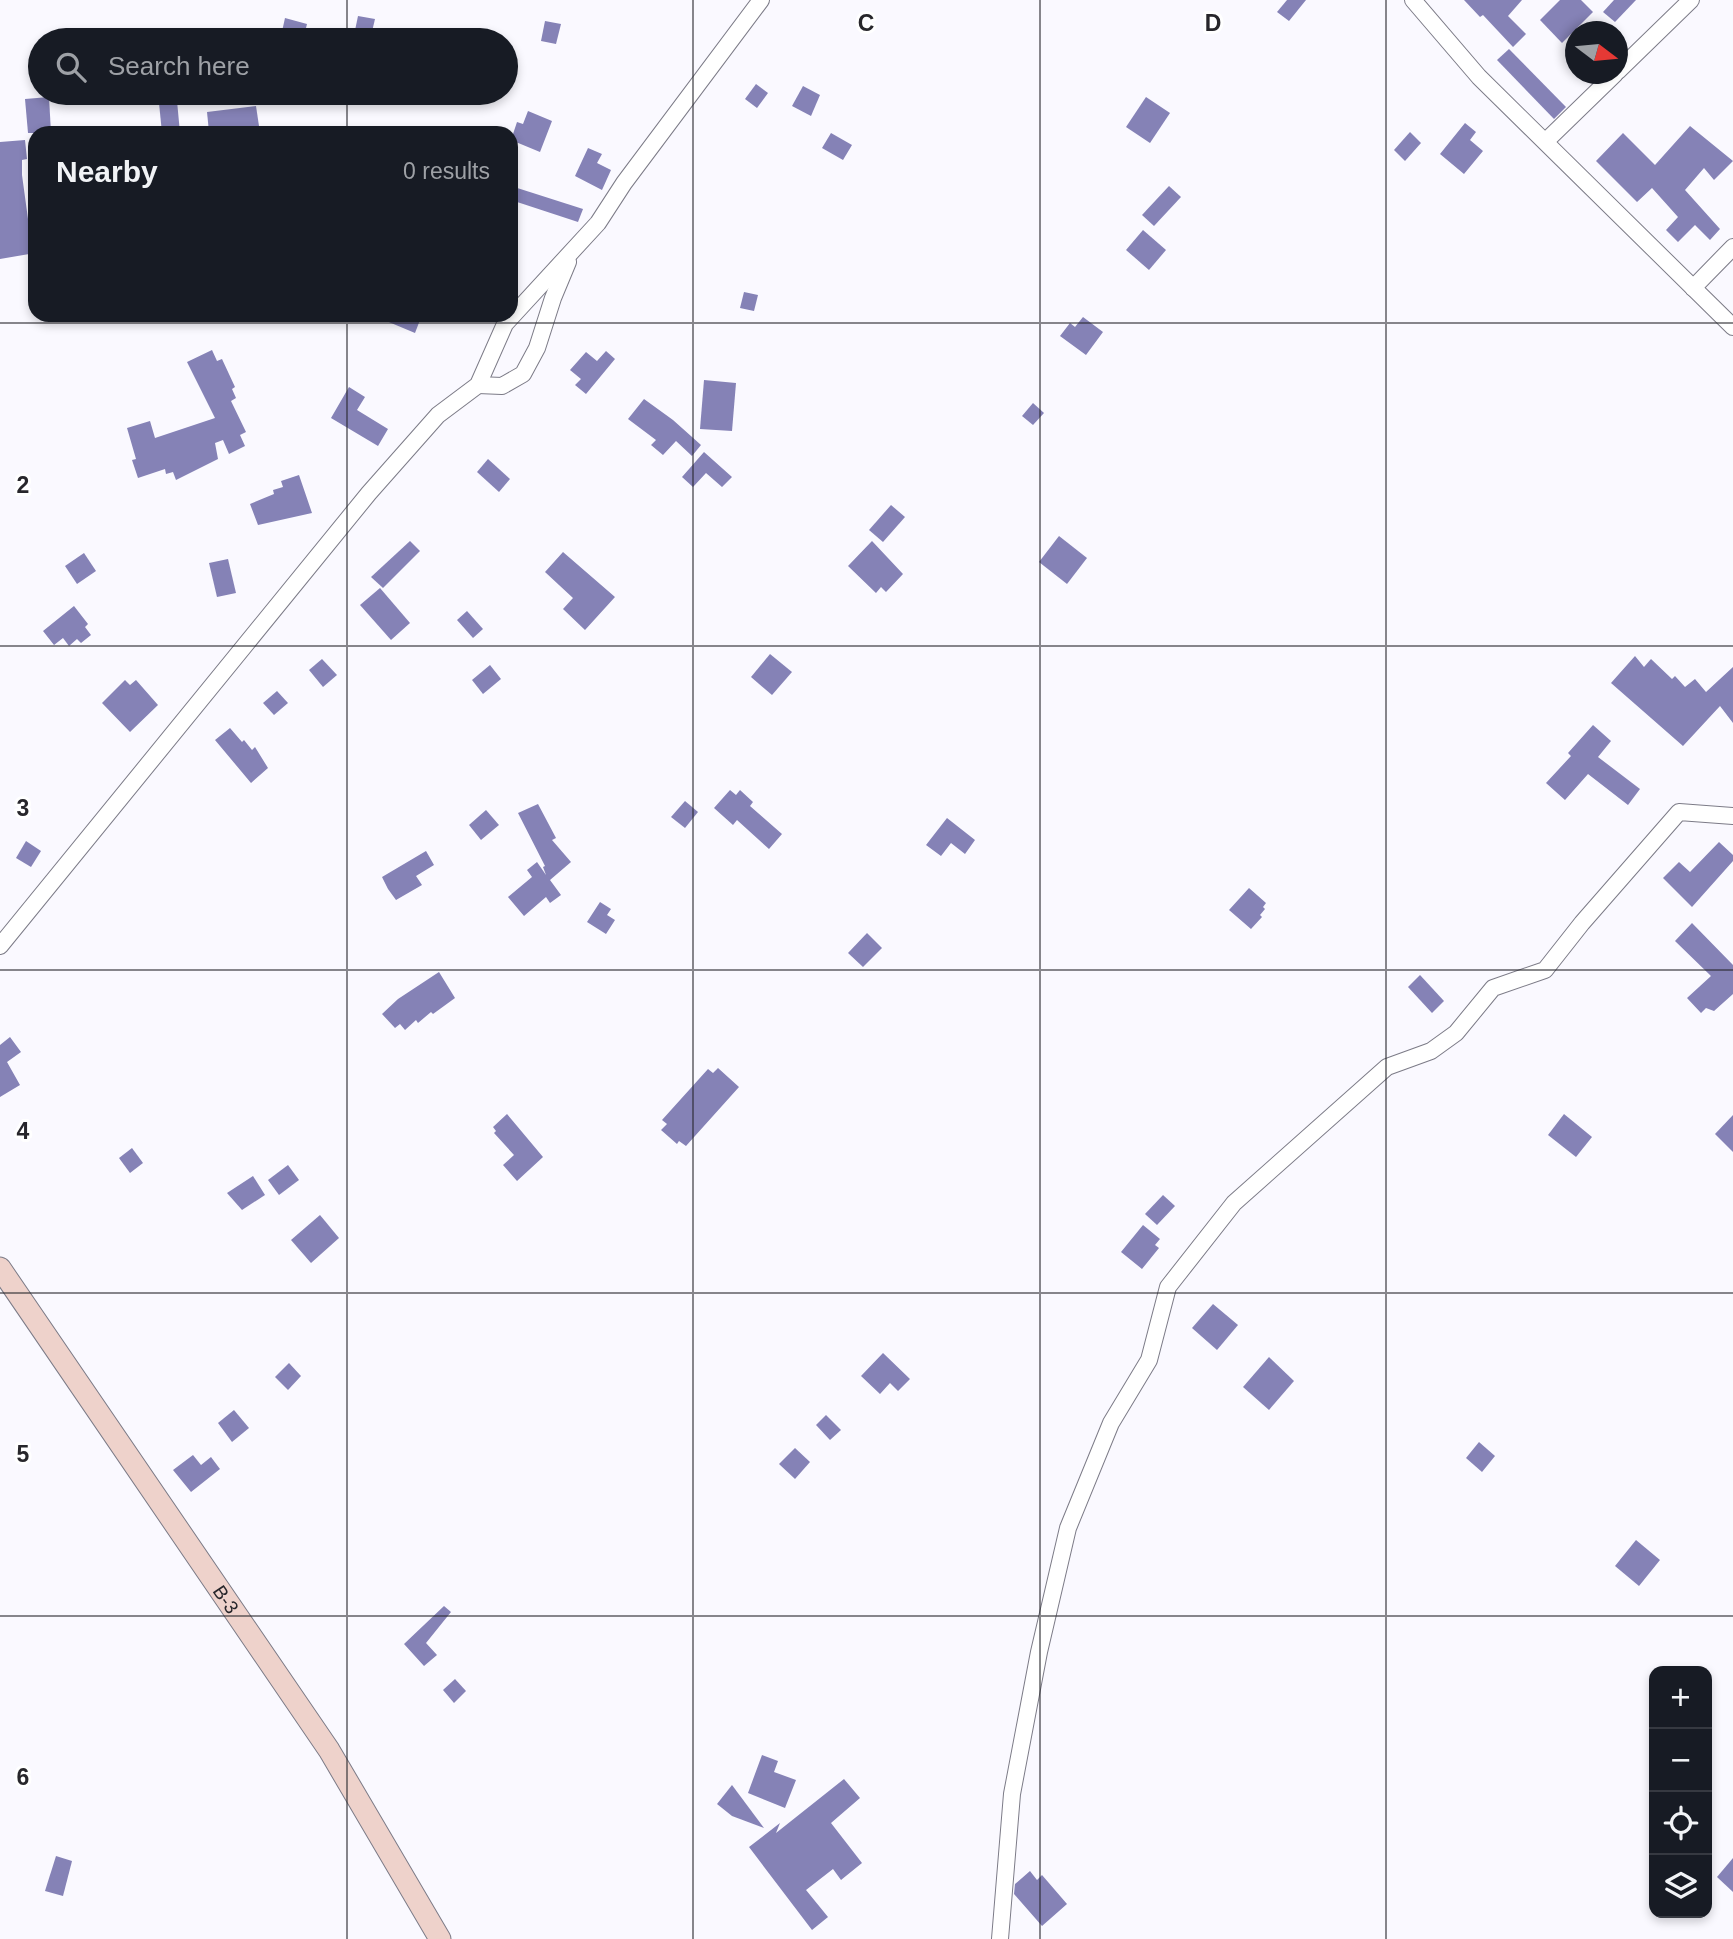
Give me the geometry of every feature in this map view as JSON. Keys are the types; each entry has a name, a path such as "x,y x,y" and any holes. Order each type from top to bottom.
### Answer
{"main road":[{"name":"B-3","path":"0,1268 329,1750 440,1939"}],"street":[{"path":"518,310 598,223 624,183 761,0"},
{"path":"1413,0 1479,77 1733,327"},
{"path":"1628,60 1691,0"},
{"path":"1546,141 1604,84"},
{"path":"1693,288 1733,247"},
{"path":"478,385 502,386 523,374 537,348 553,298 574,250"},
{"path":"0,946 369,493 438,415 478,385 507,322"},
{"path":"1000,1939 1012,1794 1038,1652 1068,1528 1111,1423 1149,1360 1168,1287 1234,1203 1387,1067 1431,1051 1456,1032 1493,988 1545,970 1582,923 1679,812 1733,816"}],"building":[{"path":"1287,0 1306,0 1289,21 1277,12"},
{"path":"1464,0 1522,0 1508,16 1526,34 1513,47 1483,15 1480,17"},
{"path":"1560,0 1581,0 1593,12 1584,21 1565,21 1565,40 1562,43 1540,20"},
{"path":"1614,0 1636,0 1616,21 1603,12"},
{"path":"358,16 375,19 373,28 356,28"},
{"path":"285,18 307,24 306,28 283,28"},
{"path":"545,21 561,24 556,44 541,41"},
{"path":"1509,49 1566,107 1554,119 1497,60"},
{"path":"756,84 768,93 757,108 745,99"},
{"path":"803,86 820,95 811,116 792,106"},
{"path":"1146,97 1170,113 1150,143 1126,127"},
{"path":"25,99 28,99 28,105 49,105 51,126 28,126 28,133"},
{"path":"159,105 177,105 179,126 161,126"},
{"path":"256,106 259,126 208,126 207,112"},
{"path":"528,111 552,121 540,152 518,143 518,126 516,126 517,122 523,124"},
{"path":"1465,123 1476,132 1470,140 1483,151 1464,174 1440,154"},
{"path":"1690,126 1733,161 1714,180 1704,168 1685,190 1720,229 1710,240 1695,225 1678,242 1666,230 1678,217 1652,188 1637,202 1596,161 1623,133 1655,165"},
{"path":"1410,132 1421,143 1405,161 1394,150"},
{"path":"831,133 852,145 843,160 822,148"},
{"path":"25,140 27,159 22,160 22,175 28,219 28,254 0,259 0,142"},
{"path":"588,148 602,154 597,163 611,170 602,190 575,176"},
{"path":"1169,186 1181,197 1154,226 1142,215"},
{"path":"518,188 583,209 578,222 518,202"},
{"path":"1143,230 1166,250 1149,270 1126,250"},
{"path":"744,292 758,295 754,311 740,308"},
{"path":"1083,317 1103,332 1086,355 1060,336 1070,323 1075,327"},
{"path":"389,322 419,322 415,333"},
{"path":"212,350 217,361 222,359 235,387 232,389 236,398 231,401 246,432 240,435 245,446 229,454 223,440 215,443 218,459 176,480 173,472 166,474 165,469 138,478 132,460 136,459 127,428 150,421 155,438 215,418 187,362"},
{"path":"606,351 615,359 586,394 575,385 581,379 570,370 586,352 597,361"},
{"path":"704,380 736,383 732,431 700,429"},
{"path":"349,387 365,397 357,410 388,429 378,446 331,418"},
{"path":"644,399 701,445 692,456 676,441 663,455 651,445 656,440 628,419"},
{"path":"1033,403 1044,413 1033,425 1022,416"},
{"path":"704,452 732,477 722,487 706,473 693,487 682,477"},
{"path":"488,459 510,479 499,492 477,472"},
{"path":"299,475 312,513 258,525 250,504 274,494 273,490 283,487 281,481"},
{"path":"891,505 905,517 883,542 869,530"},
{"path":"1059,536 1087,558 1067,584 1039,562"},
{"path":"410,541 420,551 383,588 371,577"},
{"path":"872,541 903,574 886,592 881,587 876,593 848,566"},
{"path":"563,552 615,597 585,630 563,609 573,598 545,572"},
{"path":"84,553 96,571 77,584 65,566"},
{"path":"228,559 236,593 217,597 209,563"},
{"path":"380,588 410,623 391,640 360,605"},
{"path":"74,606 88,624 85,627 91,635 81,643 77,639 69,646 63,638 54,645 43,631"},
{"path":"467,611 483,629 473,638 457,620"},
{"path":"770,654 792,672 772,695 751,677"},
{"path":"1635,656 1644,667 1651,659 1672,679 1675,676 1685,687 1695,679 1706,692 1733,667 1733,723 1720,706 1683,746 1611,683"},
{"path":"322,659 337,675 323,687 309,670"},
{"path":"490,665 501,679 483,694 472,680"},
{"path":"125,680 130,685 136,680 158,705 130,732 102,703"},
{"path":"277,691 288,703 274,715 263,703"},
{"path":"1593,725 1611,741 1598,757 1640,789 1628,805 1588,774 1565,800 1546,783 1571,756 1568,753"},
{"path":"230,728 252,750 255,747 268,768 251,783 215,740"},
{"path":"730,790 736,795 740,790 753,802 750,806 782,834 769,849 737,820 733,825 714,808"},
{"path":"685,801 698,812 685,828 671,817"},
{"path":"538,804 556,838 552,840 571,862 550,880 561,895 550,903 546,897 524,916 508,897 532,877 527,870 537,862 546,875 545,866 518,813"},
{"path":"486,810 499,825 481,840 469,825"},
{"path":"947,818 975,840 965,854 951,843 941,856 926,845"},
{"path":"26,841 41,851 31,867 16,858"},
{"path":"1719,842 1733,855 1733,861 1692,907 1663,878 1679,862 1690,872"},
{"path":"426,851 434,865 416,876 422,885 396,900 382,877"},
{"path":"1249,888 1266,903 1260,915 1262,917 1251,929 1229,910"},
{"path":"600,902 611,909 607,915 615,920 606,934 587,922"},
{"path":"1692,923 1733,965 1733,994 1714,1011 1706,1008 1701,1013 1687,998 1711,976 1675,941"},
{"path":"867,933 882,948 863,967 848,953"},
{"path":"439,972 455,998 418,1023 416,1020 405,1030 400,1024 395,1028 382,1014 398,999"},
{"path":"1420,975 1444,1001 1432,1013 1408,987"},
{"path":"10,1037 21,1052 7,1062 20,1085 0,1097 0,1045"},
{"path":"718,1068 739,1087 686,1146 679,1141 677,1144 661,1130 667,1124 662,1120 708,1069 713,1073"},
{"path":"507,1114 543,1157 517,1181 503,1165 514,1155 494,1133 496,1131 493,1127"},
{"path":"1564,1114 1592,1137 1576,1157 1548,1135"},
{"path":"1733,1115 1733,1152 1715,1134"},
{"path":"132,1148 143,1163 130,1173 119,1158"},
{"path":"288,1165 299,1180 279,1195 268,1180"},
{"path":"253,1176 265,1195 242,1210 227,1193"},
{"path":"1163,1195 1175,1206 1157,1225 1145,1214"},
{"path":"320,1215 339,1238 311,1263 291,1240"},
{"path":"1143,1225 1160,1239 1155,1245 1159,1248 1142,1269 1121,1252"},
{"path":"1213,1304 1238,1325 1217,1350 1192,1328"},
{"path":"883,1353 910,1379 898,1391 890,1383 880,1394 861,1376"},
{"path":"1269,1357 1294,1381 1269,1410 1243,1387"},
{"path":"289,1363 301,1376 288,1390 275,1377"},
{"path":"234,1410 249,1428 232,1442 218,1423"},
{"path":"826,1415 841,1430 830,1440 816,1425"},
{"path":"1479,1442 1495,1456 1482,1472 1466,1458"},
{"path":"795,1448 810,1462 795,1479 779,1464"},
{"path":"193,1455 201,1465 211,1457 220,1469 191,1492 173,1470"},
{"path":"1636,1540 1660,1560 1639,1586 1615,1566"},
{"path":"444,1606 451,1612 426,1643 437,1655 424,1666 404,1644"},
{"path":"455,1679 466,1691 454,1703 443,1690"},
{"path":"762,1755 778,1761 774,1772 796,1780 785,1808 748,1793"},
{"path":"844,1779 860,1798 831,1823 862,1863 841,1880 833,1869 806,1890 828,1917 812,1930 749,1847 780,1823 776,1833"},
{"path":"732,1785 764,1828 732,1816 717,1804"},
{"path":"56,1856 72,1861 63,1896 45,1891"},
{"path":"1733,1858 1733,1892 1717,1877"},
{"path":"1030,1871 1037,1880 1042,1875 1067,1904 1042,1926 1014,1894 1015,1884"}]}
